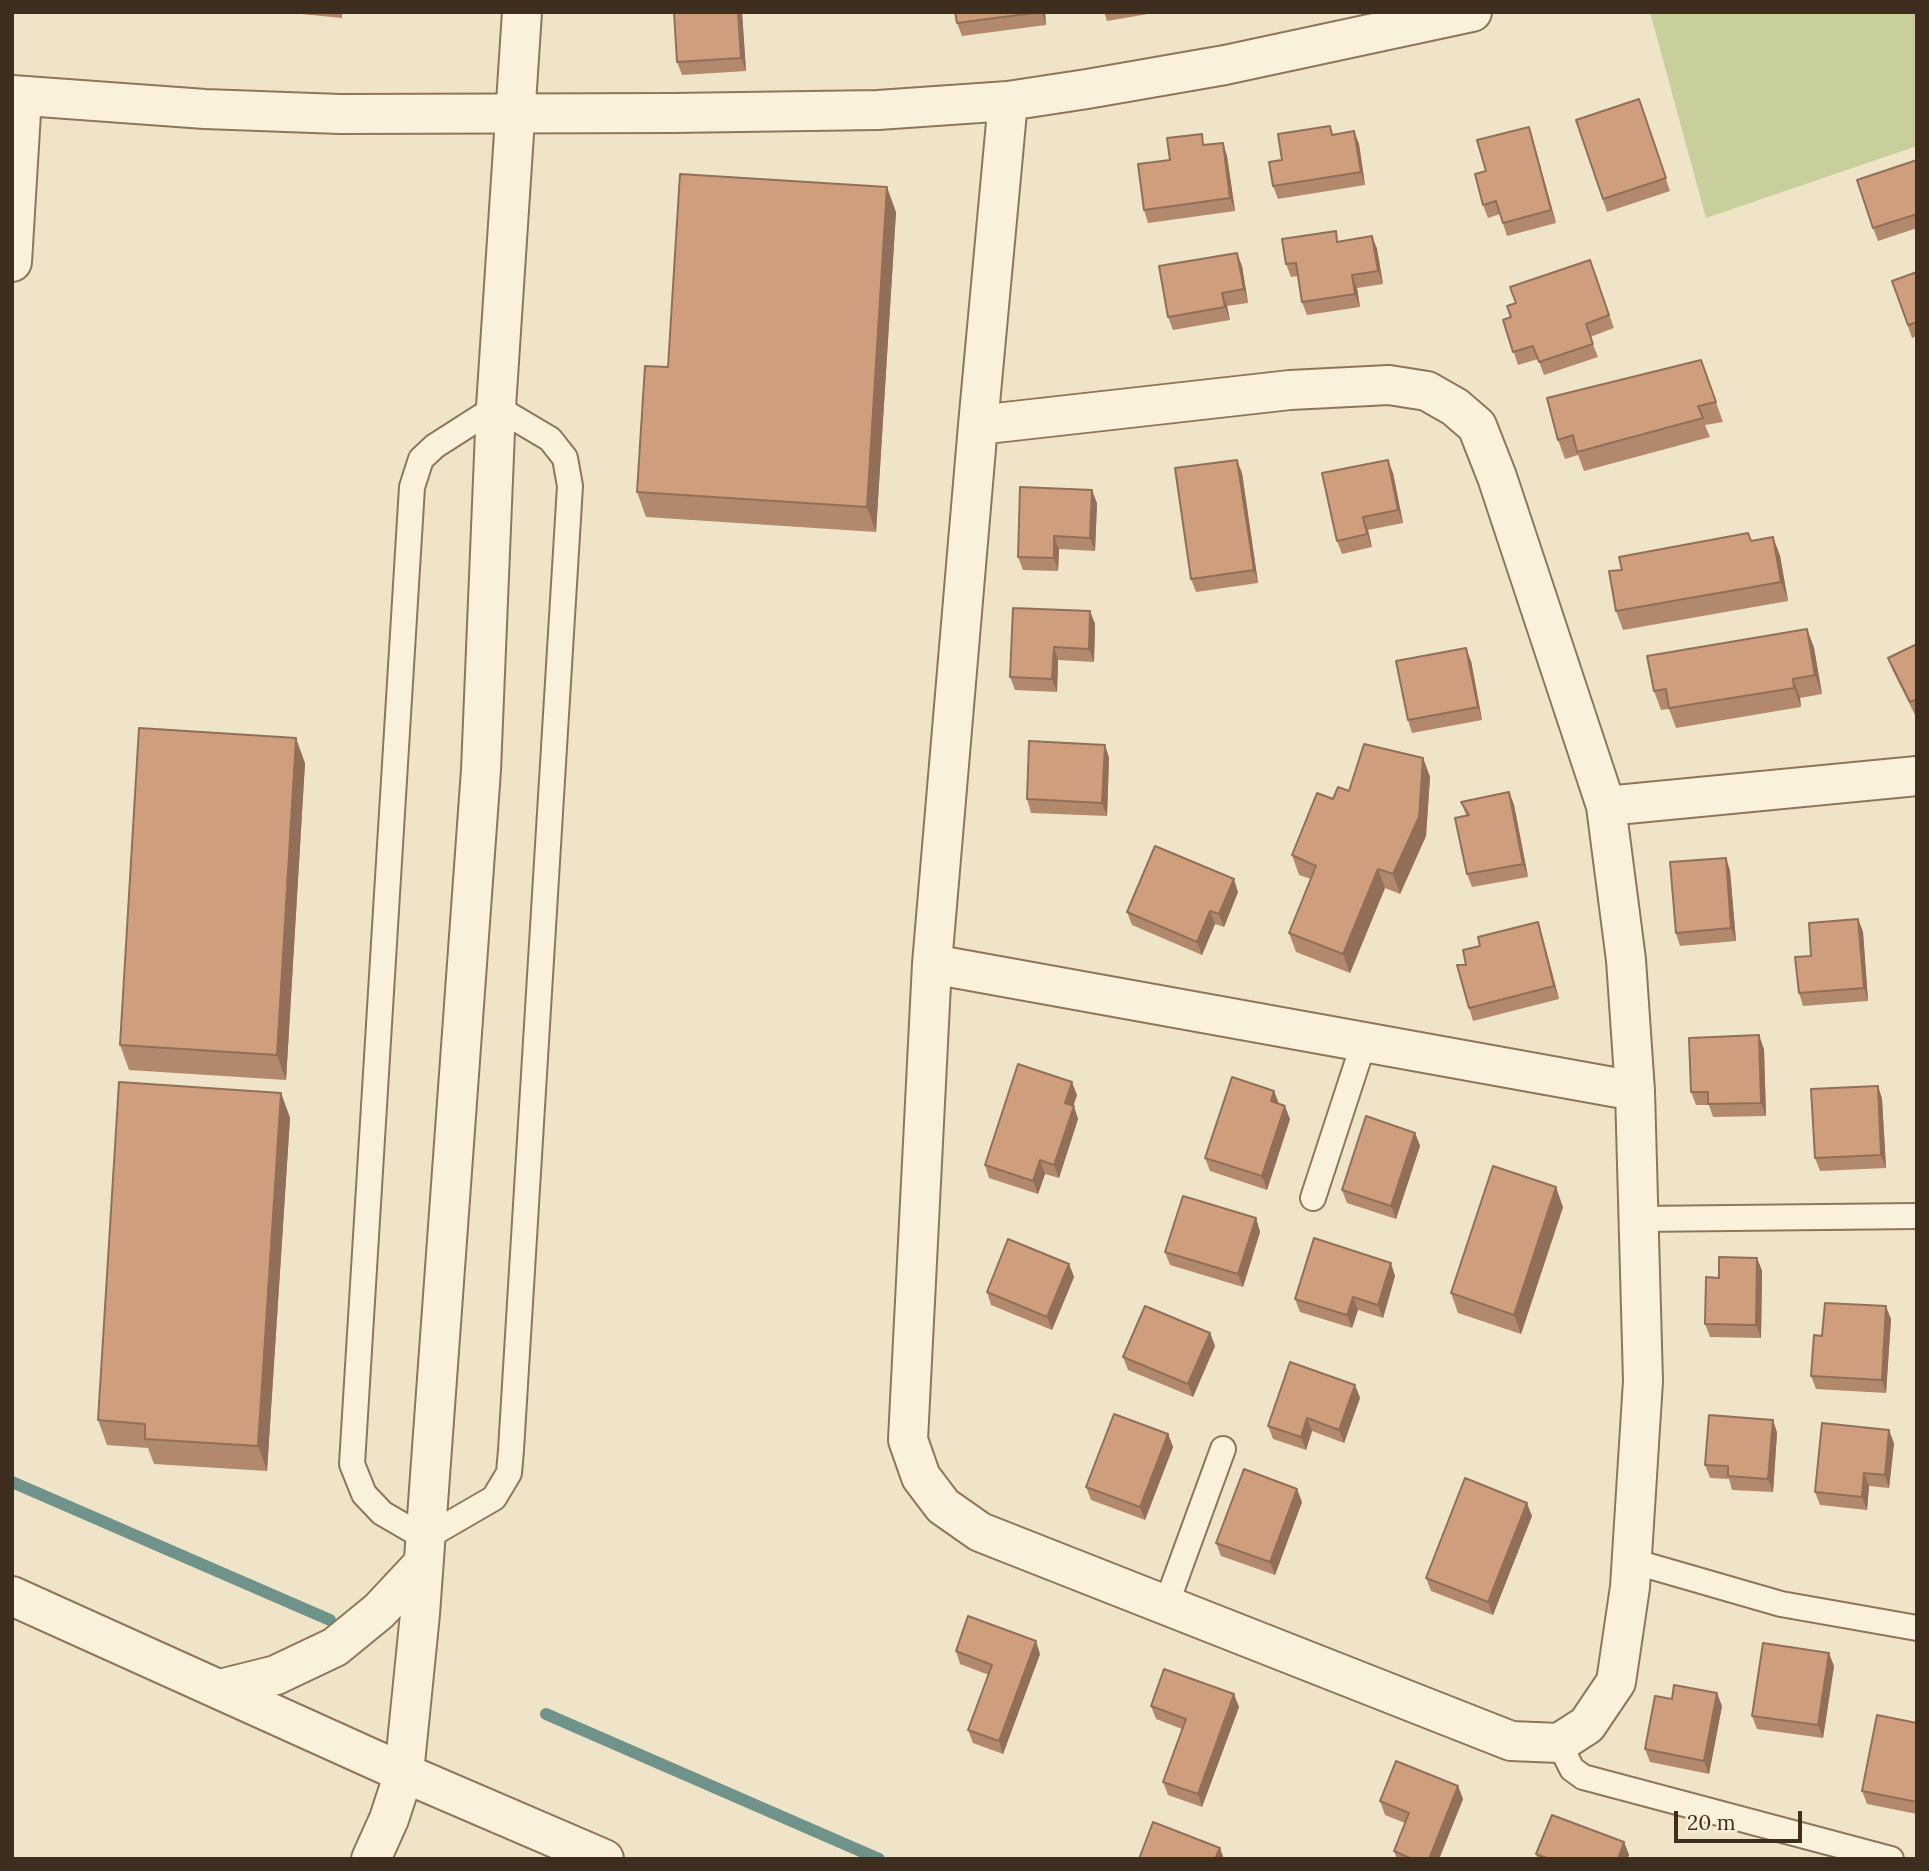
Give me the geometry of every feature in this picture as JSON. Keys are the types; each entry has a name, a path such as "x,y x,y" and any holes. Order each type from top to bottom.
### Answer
{"street":[{"path":"371,1859 389,1819 404,1773 424,1551 481,770 496,407 522,12"},
{"path":"12,262 17,96 219,110 340,114 878,110 1008,101 1225,65 1472,12"},
{"path":"978,425 1290,390 1389,384 1427,391 1455,407 1476,426 1497,477 1606,806 1626,960 1635,1091 1643,1381 1632,1561 1616,1682 1587,1725 1559,1742 1511,1741 980,1532 943,1506 921,1477 908,1440 932,964 978,425 1008,101"},
{"path":"1606,806 1917,776"},
{"path":"932,964 1635,1091"},
{"path":"220,1689 276,1675 335,1647 379,1611 424,1551"},
{"path":"12,1596 404,1773 604,1859"}],"lane":[{"path":"496,407 550,439 565,458 570,486 509,1473 494,1497 424,1551 364,1494 352,1464 412,487 421,459 435,446 496,407"},
{"path":"1313,1198 1364,1042"},
{"path":"1639,1219 1917,1216"},
{"path":"1166,1605 1223,1449"},
{"path":"1632,1561 1781,1604 1917,1629"},
{"path":"1559,1742 1572,1769 1583,1777 1891,1859"}],"green space":[{"path":"1650,12 1917,12 1917,146 1706,218"}],"building":[{"path":"674,12 738,12 741,58 677,62"},
{"path":"955,12 1041,12 957,23"},
{"path":"1639,99 1666,178 1603,199 1576,120"},
{"path":"1330,126 1332,135 1354,131 1361,172 1273,186 1269,162 1282,160 1278,134"},
{"path":"1529,127 1551,210 1503,223 1496,201 1483,205 1475,174 1486,171 1477,140"},
{"path":"1202,134 1203,145 1223,143 1230,198 1144,210 1138,164 1170,160 1167,138"},
{"path":"1917,160 1917,214 1873,228 1857,180"},
{"path":"680,174 887,187 867,507 637,492 645,366 668,367"},
{"path":"1336,231 1337,242 1372,236 1378,271 1352,275 1355,294 1302,302 1296,263 1286,264 1282,239"},
{"path":"1237,253 1244,289 1222,293 1225,307 1168,317 1159,266"},
{"path":"1590,260 1609,315 1586,324 1593,344 1539,362 1533,346 1513,352 1503,320 1511,317 1507,306 1516,303 1510,287"},
{"path":"1917,272 1917,322 1908,325 1892,281"},
{"path":"1701,360 1716,402 1698,406 1703,418 1577,452 1573,435 1558,440 1547,398"},
{"path":"1237,460 1254,570 1191,579 1175,468"},
{"path":"1388,460 1398,510 1363,517 1367,534 1337,541 1322,473"},
{"path":"1020,487 1092,490 1090,538 1054,536 1054,558 1018,557"},
{"path":"1748,533 1751,541 1773,537 1781,582 1616,611 1609,571 1622,570 1619,557"},
{"path":"1013,608 1090,611 1089,649 1054,647 1052,679 1010,677"},
{"path":"1807,629 1815,675 1793,679 1794,688 1669,708 1666,689 1654,691 1647,656"},
{"path":"1917,644 1917,699 1910,702 1888,658"},
{"path":"1466,648 1478,707 1408,720 1396,661"},
{"path":"139,728 296,738 277,1055 120,1045"},
{"path":"1029,741 1105,745 1102,803 1027,799"},
{"path":"1364,744 1423,758 1419,817 1393,874 1378,869 1343,954 1289,933 1316,866 1292,855 1317,793 1333,799 1338,787 1349,791"},
{"path":"1509,792 1523,864 1467,874 1455,818 1469,815 1461,802"},
{"path":"1155,846 1234,879 1219,914 1210,911 1197,942 1127,912"},
{"path":"1726,858 1731,928 1676,933 1670,862"},
{"path":"1858,919 1864,988 1799,993 1795,957 1811,956 1809,923"},
{"path":"1538,922 1554,986 1469,1008 1457,965 1466,965 1463,950 1480,946 1478,937"},
{"path":"1759,1035 1761,1103 1708,1104 1708,1092 1691,1092 1689,1038"},
{"path":"1018,1064 1072,1082 1065,1103 1074,1106 1054,1165 1040,1160 1033,1181 985,1165"},
{"path":"1232,1077 1274,1091 1271,1101 1285,1106 1262,1176 1205,1158"},
{"path":"119,1082 281,1093 258,1446 145,1439 145,1424 98,1420"},
{"path":"1878,1086 1881,1155 1815,1158 1811,1089"},
{"path":"1366,1116 1415,1133 1391,1206 1342,1190"},
{"path":"1493,1166 1556,1187 1514,1315 1451,1293"},
{"path":"1183,1196 1256,1218 1238,1274 1165,1252"},
{"path":"1314,1238 1391,1263 1378,1305 1353,1297 1347,1315 1295,1299"},
{"path":"1008,1239 1069,1264 1047,1317 987,1292"},
{"path":"1719,1257 1757,1258 1756,1325 1705,1324 1706,1277 1719,1278"},
{"path":"1825,1303 1886,1306 1882,1380 1811,1376 1814,1335 1822,1336"},
{"path":"1145,1306 1210,1333 1188,1384 1123,1357"},
{"path":"1290,1362 1355,1385 1339,1430 1307,1418 1301,1437 1268,1426"},
{"path":"1114,1414 1168,1434 1140,1507 1086,1487"},
{"path":"1709,1415 1773,1420 1768,1479 1728,1476 1728,1466 1705,1465"},
{"path":"1822,1423 1889,1430 1885,1475 1864,1473 1862,1497 1815,1492"},
{"path":"1244,1469 1297,1489 1270,1562 1216,1543"},
{"path":"1465,1478 1527,1503 1488,1602 1426,1578"},
{"path":"968,1616 1036,1641 999,1741 968,1730 992,1665 956,1651"},
{"path":"1763,1643 1829,1653 1818,1725 1752,1716"},
{"path":"1164,1669 1234,1694 1198,1794 1163,1782 1186,1719 1151,1706"},
{"path":"1674,1685 1717,1693 1704,1761 1645,1749 1655,1696 1672,1699"},
{"path":"1877,1715 1917,1723 1917,1802 1862,1791"},
{"path":"1396,1761 1458,1786 1429,1859 1412,1859 1394,1851 1409,1813 1380,1801"},
{"path":"1552,1815 1624,1842 1618,1859 1549,1859 1536,1854"},
{"path":"1153,1822 1220,1848 1215,1859 1139,1859"}],"waterway":[{"path":"12,1482 330,1620"},
{"path":"546,1714 879,1859"}]}
